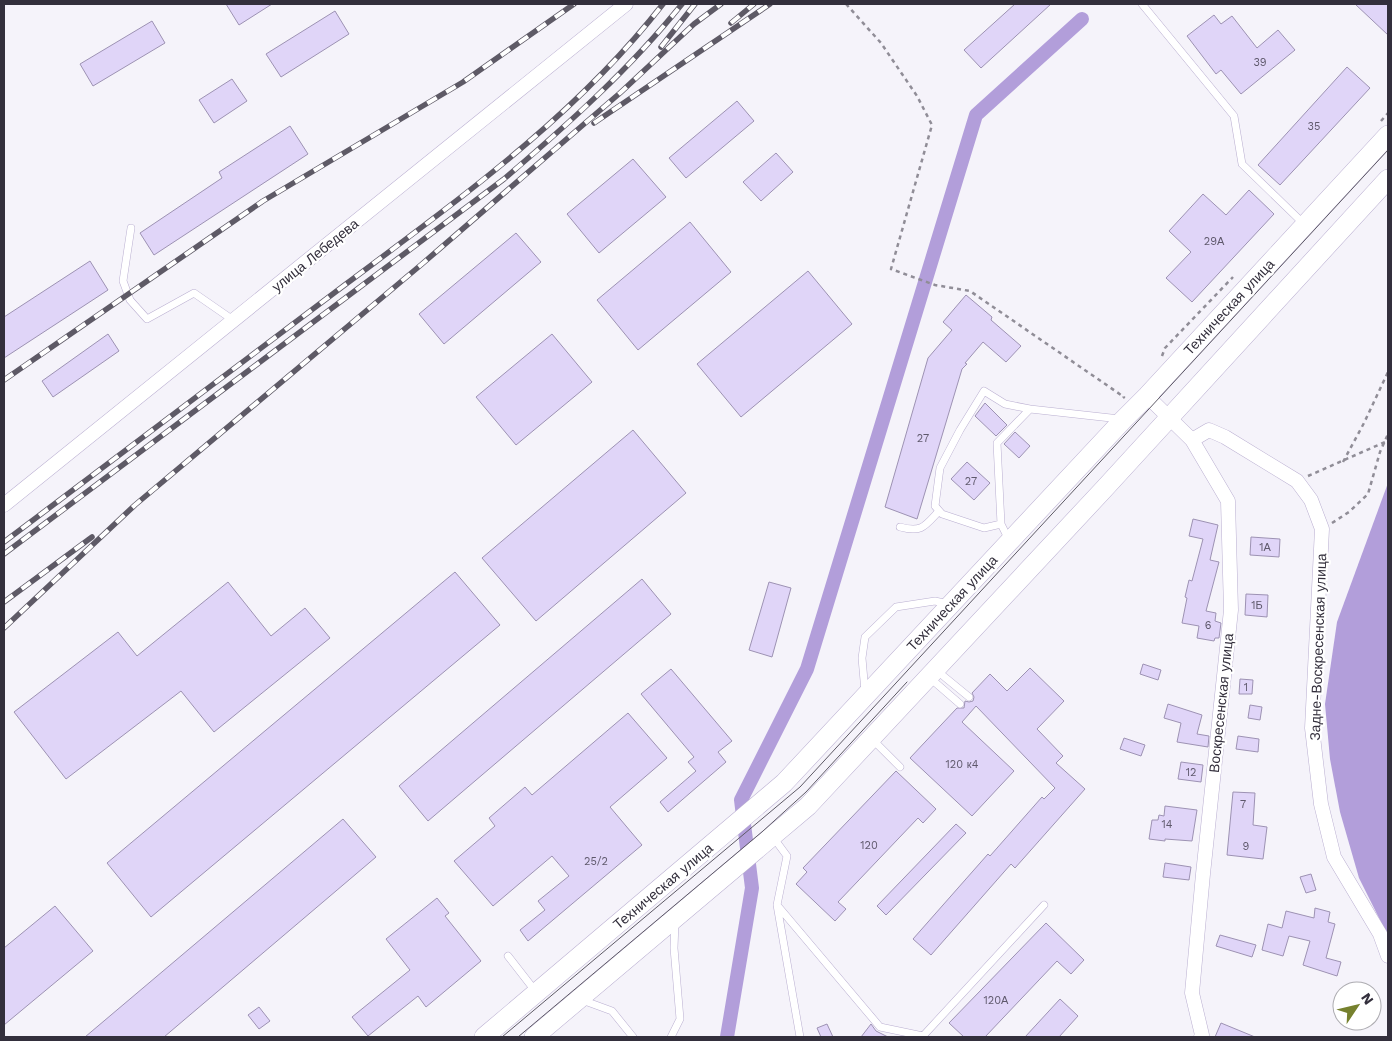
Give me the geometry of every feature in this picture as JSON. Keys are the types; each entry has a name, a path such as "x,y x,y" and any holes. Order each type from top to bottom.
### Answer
{"main road":[{"name":"Техническая улица","path":"484,1037 784,783 1010,542 1114,419 1147,396 1388,135"},
{"path":"534,1037 808,806 1169,418 1388,179"},
{"path":"537,993 557,1018"}],"street":[{"name":"улица Лебедева","path":"4,505 626,4"},
{"name":"Воскресенская улица","path":"1147,396 1192,440 1228,501 1231,610 1202,874 1192,993 1202,1034 1201,1037"},
{"name":"Задне-Воскресенская улица","path":"1192,440 1209,430 1225,437 1297,481 1311,500 1322,529 1312,728 1321,804 1334,857 1380,934 1388,956"}],"lane":[{"path":"1142,4 1234,116 1242,164 1305,225"},
{"path":"131,228 123,281 130,300 147,319 194,293 234,320"},
{"path":"1002,524 984,528 942,514 935,506 940,468 984,391 1005,404 1030,409 1114,419"},
{"path":"1010,542 1002,524 997,443 1030,409"},
{"path":"900,527 911,530 923,528 939,511"},
{"path":"865,696 862,658 865,637 896,606 935,601 951,605"},
{"path":"932,673 969,697"},
{"path":"932,673 960,704"},
{"path":"872,738 900,767"},
{"path":"769,840 787,856 777,905 800,1037"},
{"path":"782,880 788,887"},
{"path":"777,905 880,1027 923,1036 1044,905"},
{"path":"671,1037 680,1019 674,948 675,918"},
{"path":"508,956 537,993"},
{"path":"579,999 612,1011 633,1037"}],"path":[{"path":"846,4 880,43 917,96 932,125 891,269 935,285 970,291 1124,397 1114,419"},
{"path":"1343,462 1388,372"},
{"path":"1322,529 1349,512 1368,494 1380,452 1388,434"},
{"path":"1297,481 1384,442"}],"shaded area":[{"path":"1388,483 1388,936 1359,878 1340,812 1330,759 1325,704 1337,622"}],"building":[{"path":"226,4 272,4 239,25"},
{"path":"1015,4 1051,4 981,68 964,50"},
{"path":"1355,4 1388,4 1388,35"},
{"path":"335,11 349,34 281,77 266,54"},
{"path":"1214,15 1221,24 1232,16 1257,48 1278,30 1295,50 1241,94 1221,70 1216,74 1187,36"},
{"path":"152,21 165,43 93,86 80,64"},
{"path":"1347,67 1370,88 1280,185 1258,165"},
{"path":"232,79 247,101 214,123 199,100"},
{"path":"737,101 754,121 686,178 669,158"},
{"path":"290,126 308,154 154,255 140,233 222,178 219,172"},
{"path":"776,153 793,172 761,201 743,182"},
{"path":"633,159 666,197 599,253 567,214"},
{"path":"1249,190 1274,214 1192,302 1166,278 1191,252 1169,231 1203,194 1226,215"},
{"path":"690,222 731,272 638,350 597,300"},
{"path":"516,233 541,262 444,344 419,314"},
{"path":"90,261 108,290 4,358 4,317"},
{"path":"808,271 852,324 741,417 697,364"},
{"path":"966,295 992,317 991,320 1021,346 1006,362 983,342 965,363 967,364 962,369 917,519 885,507 928,358 952,330 943,322"},
{"path":"108,334 119,351 53,397 42,381"},
{"path":"552,334 592,382 516,445 476,397"},
{"path":"985,403 1007,425 996,436 975,416"},
{"path":"633,430 686,493 536,621 482,558"},
{"path":"1015,432 1030,446 1019,458 1004,444"},
{"path":"967,462 990,483 974,500 951,479"},
{"path":"1193,519 1218,525 1210,560 1219,562 1206,611 1216,613 1215,621 1221,623 1219,638 1215,638 1214,641 1197,638 1199,626 1182,623 1189,580 1192,581 1203,539 1189,536"},
{"path":"1251,537 1280,539 1279,557 1250,555"},
{"path":"455,572 500,625 151,917 107,863"},
{"path":"642,579 671,614 428,821 399,786"},
{"path":"228,582 271,636 305,608 330,638 214,732 181,691 66,779 14,712 118,632 137,656"},
{"path":"769,582 791,588 772,657 749,650"},
{"path":"1246,594 1268,595 1267,617 1245,615"},
{"path":"1143,664 1161,670 1158,680 1140,674"},
{"path":"1030,668 1064,701 1037,729 1063,756 1056,763 1085,789 1015,868 1011,864 931,955 913,939 988,854 990,856 1042,797 1044,799 1055,788 976,706 962,722 1014,771 972,816 910,758 957,708 964,708 965,701 973,701 972,693 990,674 1007,691"},
{"path":"671,669 732,741 718,752 726,762 668,812 660,802 696,771 688,762 694,757 641,694"},
{"path":"1240,679 1253,680 1252,694 1239,694"},
{"path":"1168,704 1202,715 1197,734 1209,736 1208,747 1177,742 1181,723 1164,718"},
{"path":"1250,705 1262,707 1260,720 1248,718"},
{"path":"628,713 667,758 610,807 642,845 528,941 520,930 545,910 538,901 569,876 552,856 493,906 454,861 495,826 489,818 525,787 532,795"},
{"path":"1238,736 1259,739 1258,752 1236,749"},
{"path":"1124,738 1145,745 1141,756 1120,749"},
{"path":"1181,762 1203,765 1201,782 1178,779"},
{"path":"896,771 936,809 923,823 918,818 838,902 846,909 835,921 796,884 807,872 803,868"},
{"path":"1233,792 1255,793 1253,825 1267,827 1263,859 1227,855"},
{"path":"1165,806 1197,810 1192,841 1149,839 1152,820 1158,820 1159,815 1164,816"},
{"path":"343,819 376,857 164,1037 85,1037"},
{"path":"956,824 966,833 886,915 877,906"},
{"path":"1165,863 1191,867 1189,880 1163,877"},
{"path":"1311,874 1316,890 1306,893 1300,877"},
{"path":"437,898 449,913 445,916 481,961 426,1007 418,996 368,1036 352,1017 410,970 386,939"},
{"path":"55,906 93,951 4,1025 4,948"},
{"path":"1315,908 1330,912 1328,922 1335,924 1326,958 1341,962 1337,976 1303,965 1310,941 1289,936 1283,956 1262,950 1268,924 1282,928 1286,911 1314,918"},
{"path":"1046,923 1084,960 1071,974 1057,961 985,1037 964,1037 949,1023"},
{"path":"1220,935 1256,945 1252,957 1216,946"},
{"path":"1060,999 1078,1016 1059,1037 1025,1037"},
{"path":"259,1007 270,1021 259,1029 248,1015"},
{"path":"1221,1023 1255,1037 1215,1037"},
{"path":"827,1024 833,1037 821,1037 817,1028"},
{"path":"871,1024 876,1031 888,1037 861,1037"}],"waterway":[{"path":"727,1037 752,888 741,800 807,669 976,115 1082,19"}],"tram line":[{"path":"502,1037 800,787 1388,150"},
{"path":"518,1037 763,831 806,792 907,682"}],"railway":[{"path":"4,380 263,201 463,82 574,4"},
{"path":"4,542 473,188 554,120 593,83 629,45 663,4"},
{"path":"4,554 504,179 619,74 682,4"},
{"path":"661,47 695,4"},
{"path":"4,628 135,505 422,264 620,93 694,24 721,4"},
{"path":"731,23 754,4"},
{"path":"594,123 770,4"},
{"path":"4,602 92,537"}]}
